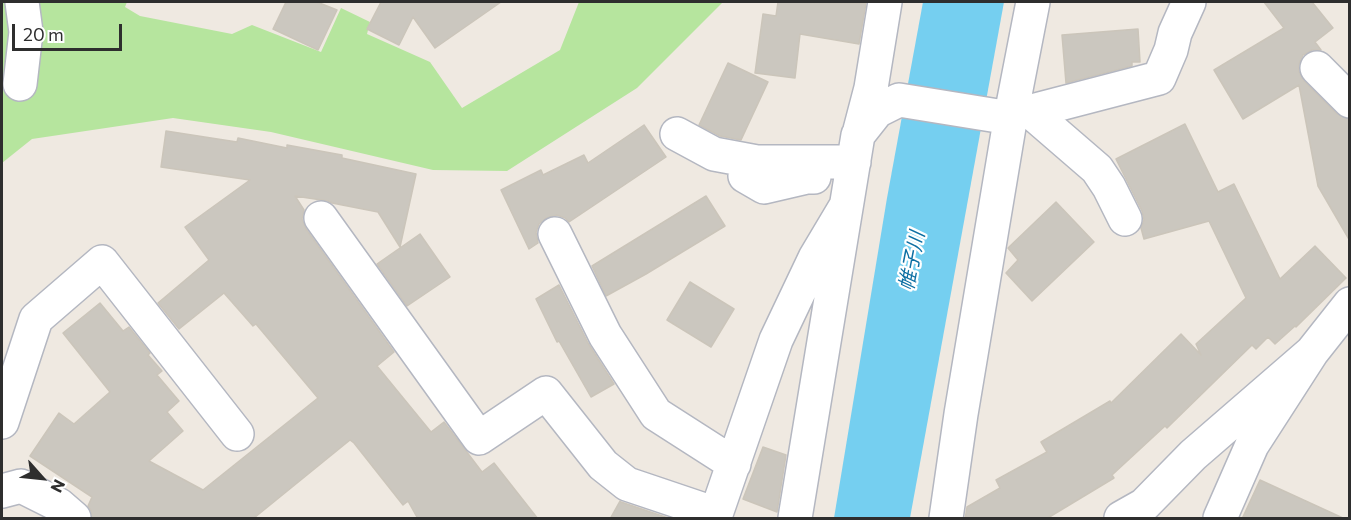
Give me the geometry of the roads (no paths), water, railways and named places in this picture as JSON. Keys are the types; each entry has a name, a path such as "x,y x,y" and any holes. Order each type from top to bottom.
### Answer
{"street":[{"path":"795,519 885,2"},
{"path":"946,519 961,414 1033,2"},
{"path":"321,218 479,438 546,393 603,465 627,484 719,517 734,464 776,340 816,258 857,159 899,100 1013,114 1159,78 1189,2"},
{"path":"1203,2 1209,5 1213,2"},
{"path":"20,84 24,17"},
{"path":"1317,68 1350,100"},
{"path":"1013,114 1097,169 1125,219"},
{"path":"676,134 714,154 757,162 857,159"},
{"path":"745,176 764,187 807,177 857,159"},
{"path":"555,234 605,335 656,414 734,464"},
{"path":"2,422 36,319 102,262 237,434"},
{"path":"1220,519 1252,445 1312,352 1350,304"},
{"path":"1121,519 1144,505 1193,455 1312,352"},
{"path":"2,491 21,486 59,505 74,519"}],"water":[{"name":"帷子川","path":"923,2 1004,2 910,518 834,518 887,198"}]}
